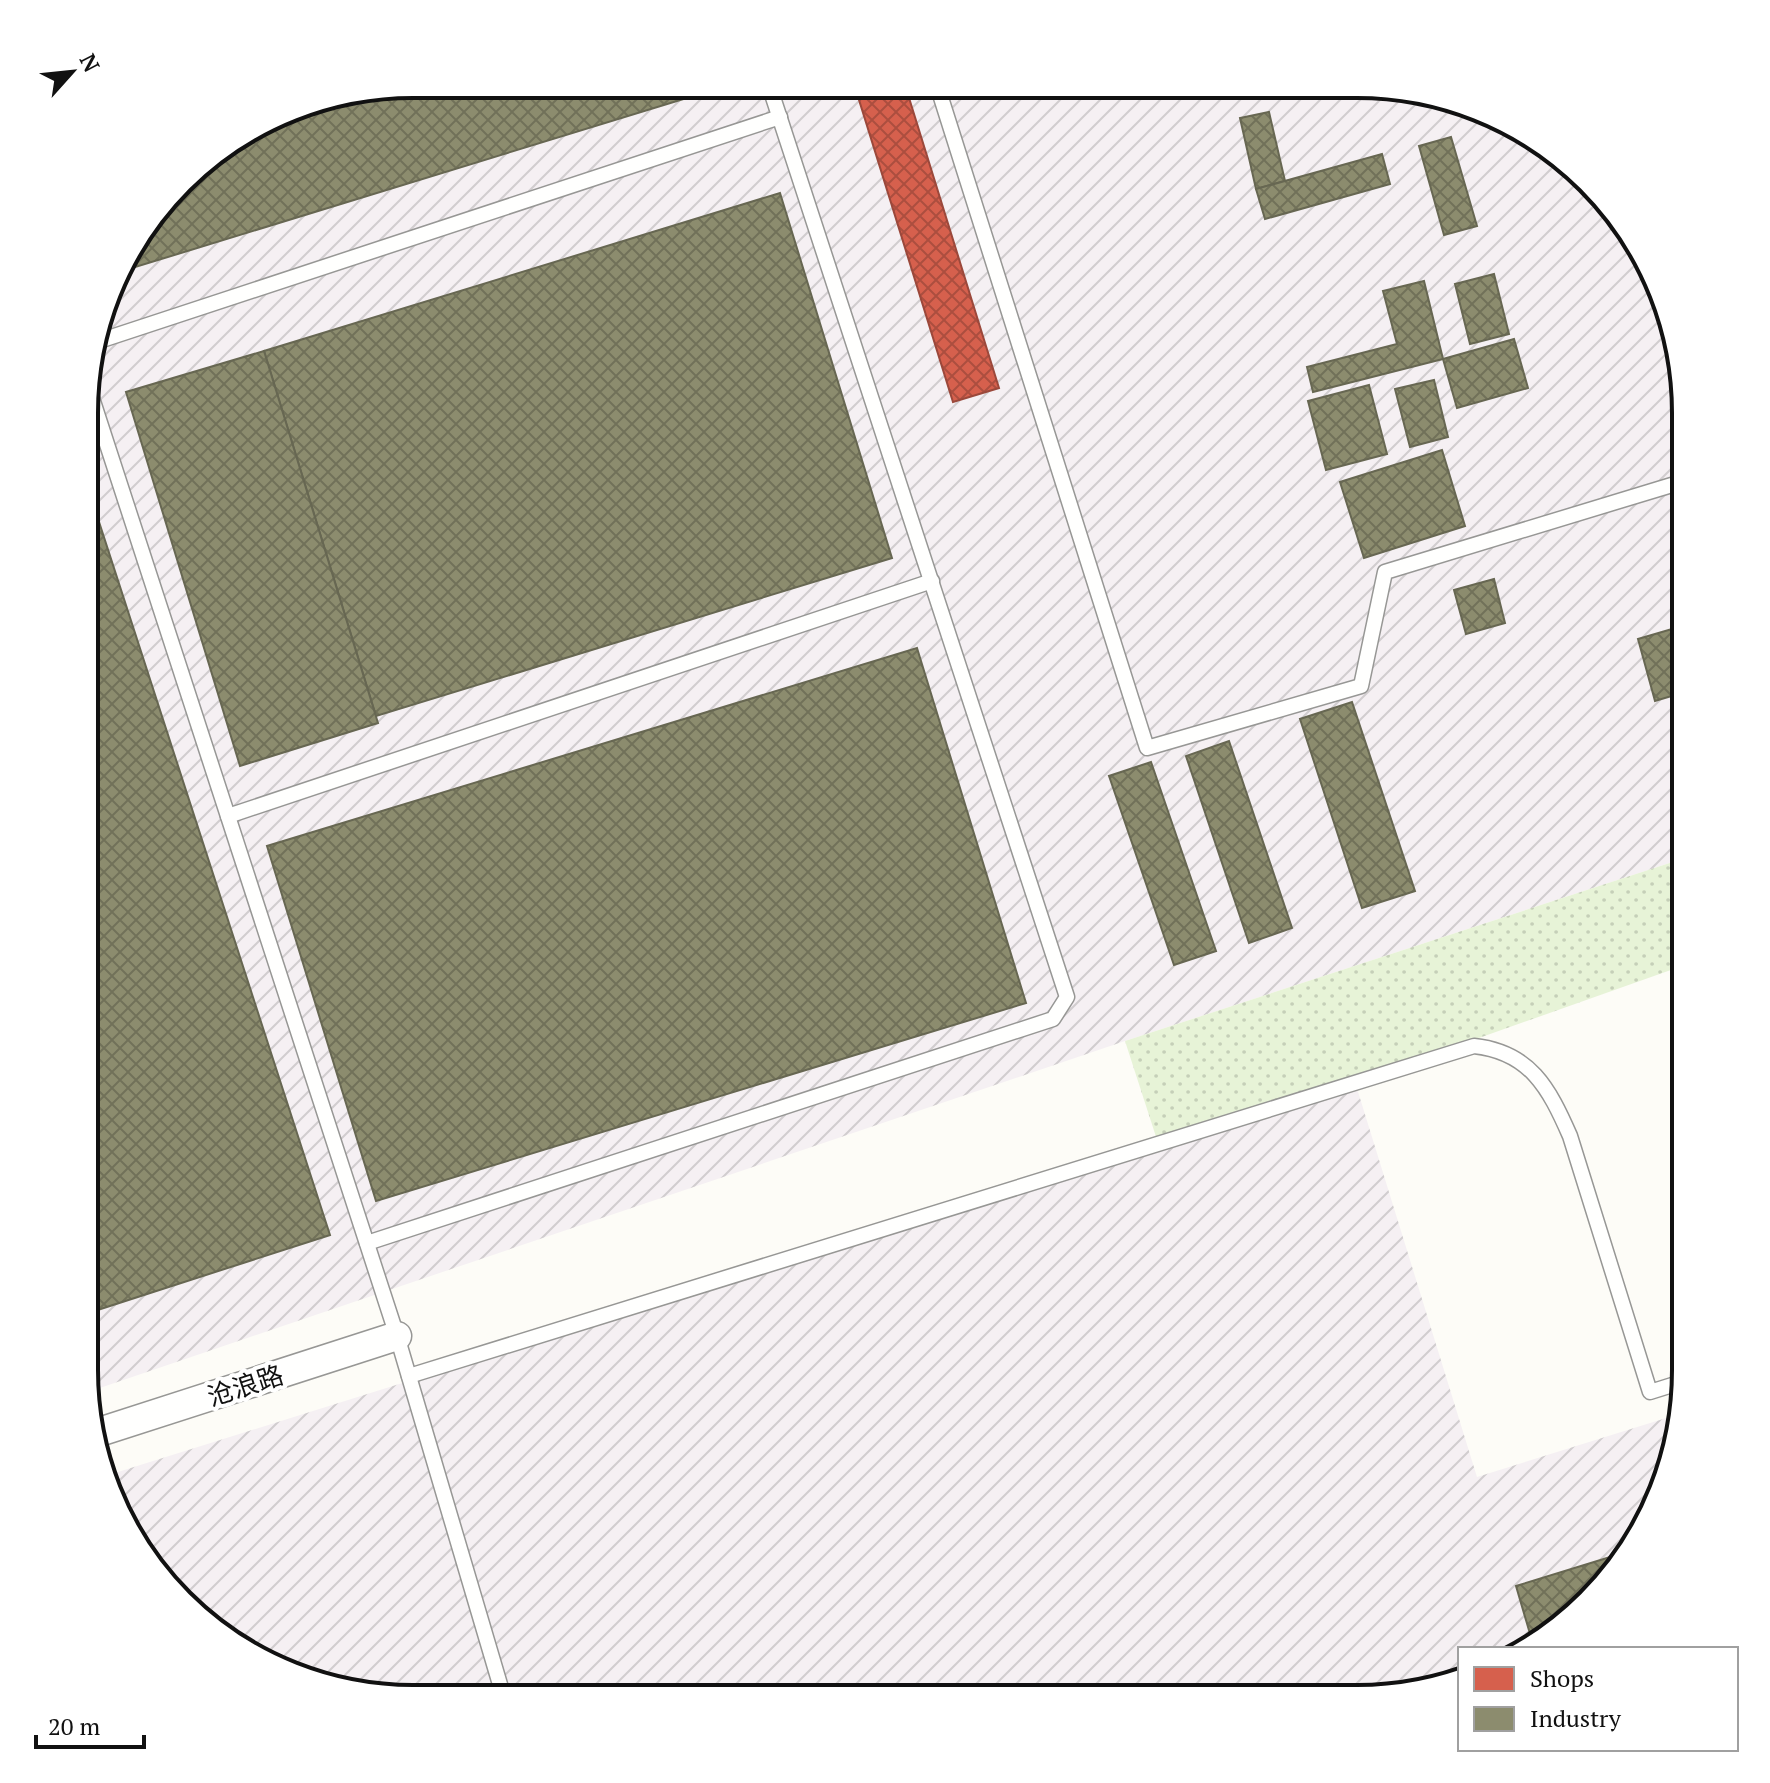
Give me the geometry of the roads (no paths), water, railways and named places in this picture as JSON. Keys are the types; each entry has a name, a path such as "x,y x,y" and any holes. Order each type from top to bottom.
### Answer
{"street":[{"name":"沧浪路","path":"104,1431 397,1336"}],"lane":[{"path":"367,1243 1053,1019 1067,997 773,98"},
{"path":"941,98 1147,748 1361,686 1385,572 1672,485"},
{"path":"107,338 780,117"},
{"path":"98,417 397,1336 500,1685"},
{"path":"228,816 932,581"},
{"path":"409,1376 1474,1046 1496,1048 1527,1066 1557,1106 1570,1136 1650,1392 1671,1385"}]}
